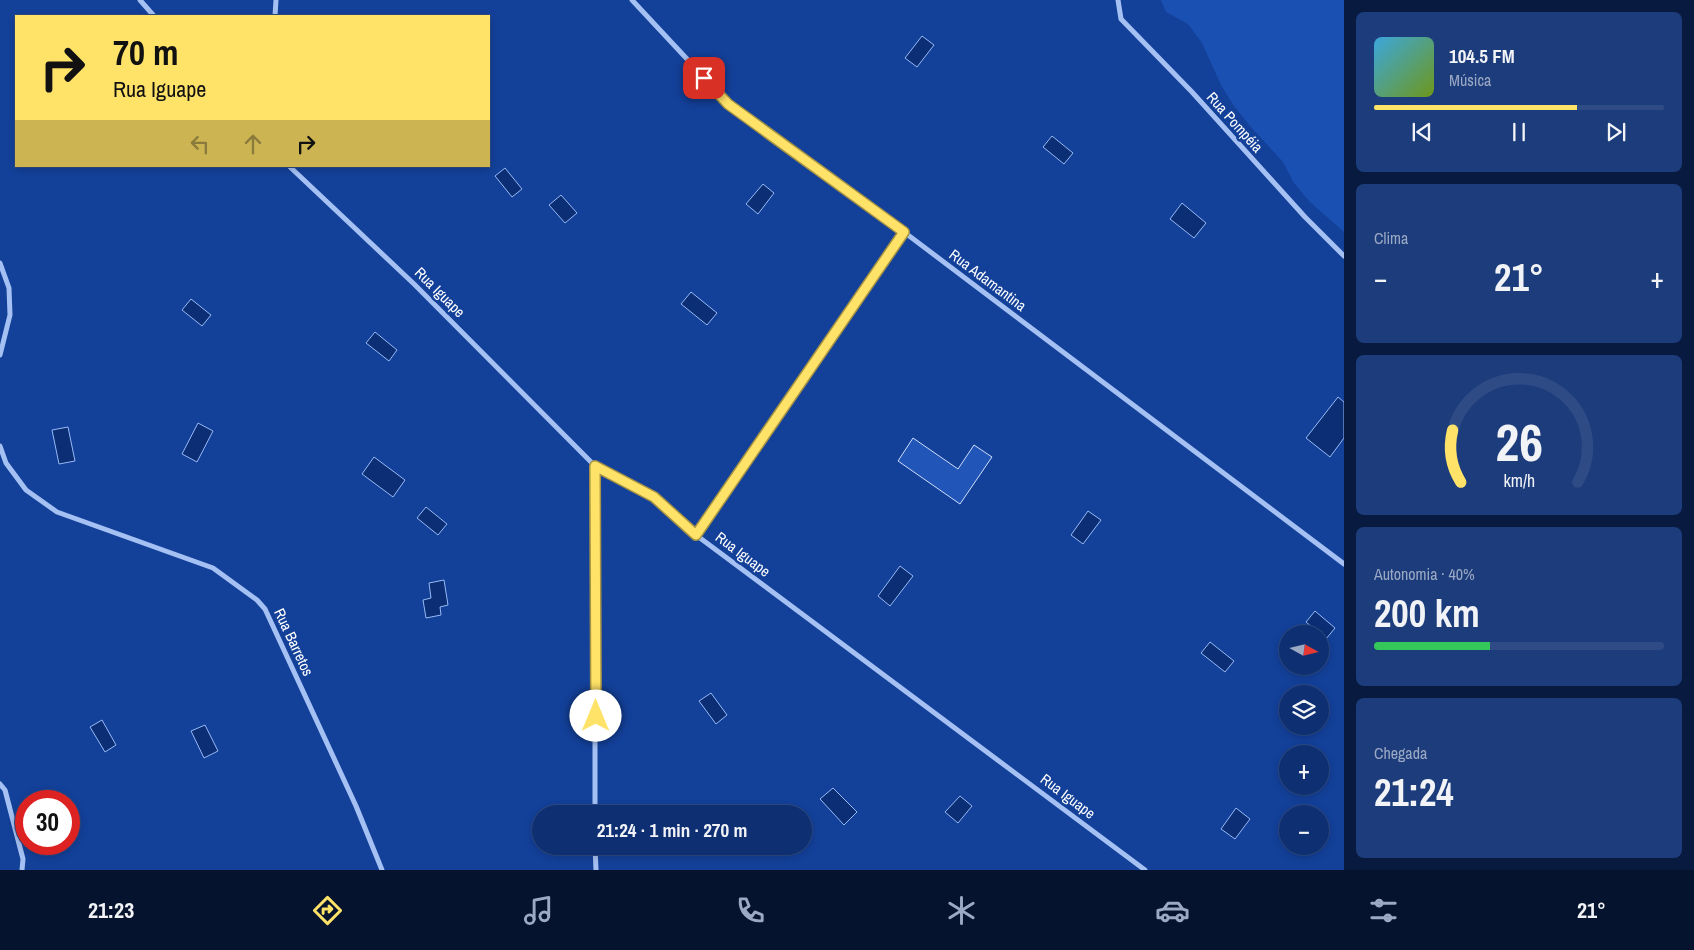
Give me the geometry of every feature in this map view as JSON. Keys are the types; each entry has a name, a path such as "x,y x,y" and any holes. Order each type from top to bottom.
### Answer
{"street":[{"path":"140,0 153,15"},
{"path":"275,15 276,0"},
{"name":"Rua Adamantina","path":"632,0 728,104 904,232 1344,564"},
{"name":"Rua Pompéia","path":"1118,0 1121,19 1192,92 1305,217 1344,256"},
{"name":"Rua Iguape","path":"289,167 414,284 595,466 654,497 696,535 1145,870"},
{"path":"696,535 904,232"},
{"path":"0,263 9,288 10,315 0,355"},
{"name":"Rua Barretos","path":"0,446 6,463 26,490 57,512 213,568 265,608 356,806 382,870"},
{"path":"595,466 595,805"},
{"path":"0,784 5,790 23,859 22,870"},
{"path":"595,855 596,870"}],"shaded area":[{"path":"1161,0 1344,0 1344,232 1310,202 1294,183 1283,162 1234,106 1221,85 1202,43 1188,24 1166,12"},
{"path":"922,36 934,45 917,67 905,58"},
{"path":"1052,136 1073,153 1064,164 1043,147"},
{"path":"505,168 522,189 512,197 495,176"},
{"path":"763,184 774,193 758,214 746,204"},
{"path":"561,195 577,213 565,223 549,205"},
{"path":"1182,203 1206,223 1194,238 1170,219"},
{"path":"691,292 717,313 707,325 681,304"},
{"path":"191,299 211,315 202,326 182,310"},
{"path":"375,332 397,350 389,361 366,343"},
{"path":"1338,397 1344,402 1344,438 1330,457 1306,438"},
{"path":"198,423 213,431 197,462 182,454"},
{"path":"68,427 75,461 59,464 52,430"},
{"path":"374,457 405,480 393,497 362,474"},
{"path":"426,507 447,524 438,535 417,518"},
{"path":"1088,511 1101,520 1083,544 1071,535"},
{"path":"900,566 913,576 890,606 878,596"},
{"path":"444,580 448,605 440,607 441,615 426,618 423,600 431,598 429,583"},
{"path":"1315,611 1335,628 1329,635 1329,625 1310,625 1306,622"},
{"path":"1210,642 1234,661 1225,672 1201,653"},
{"path":"711,693 727,715 716,724 699,701"},
{"path":"102,720 116,745 105,752 90,727"},
{"path":"205,725 218,751 204,758 191,731"},
{"path":"833,788 857,812 844,825 820,799"},
{"path":"960,796 972,806 958,823 945,812"},
{"path":"1236,808 1250,819 1235,839 1221,829"}],"building":[{"path":"913,438 958,469 974,445 992,457 960,504 898,461"}],"route":[{"path":"596,716 595,466 654,497 696,535 904,232 728,104 704,78"}]}
